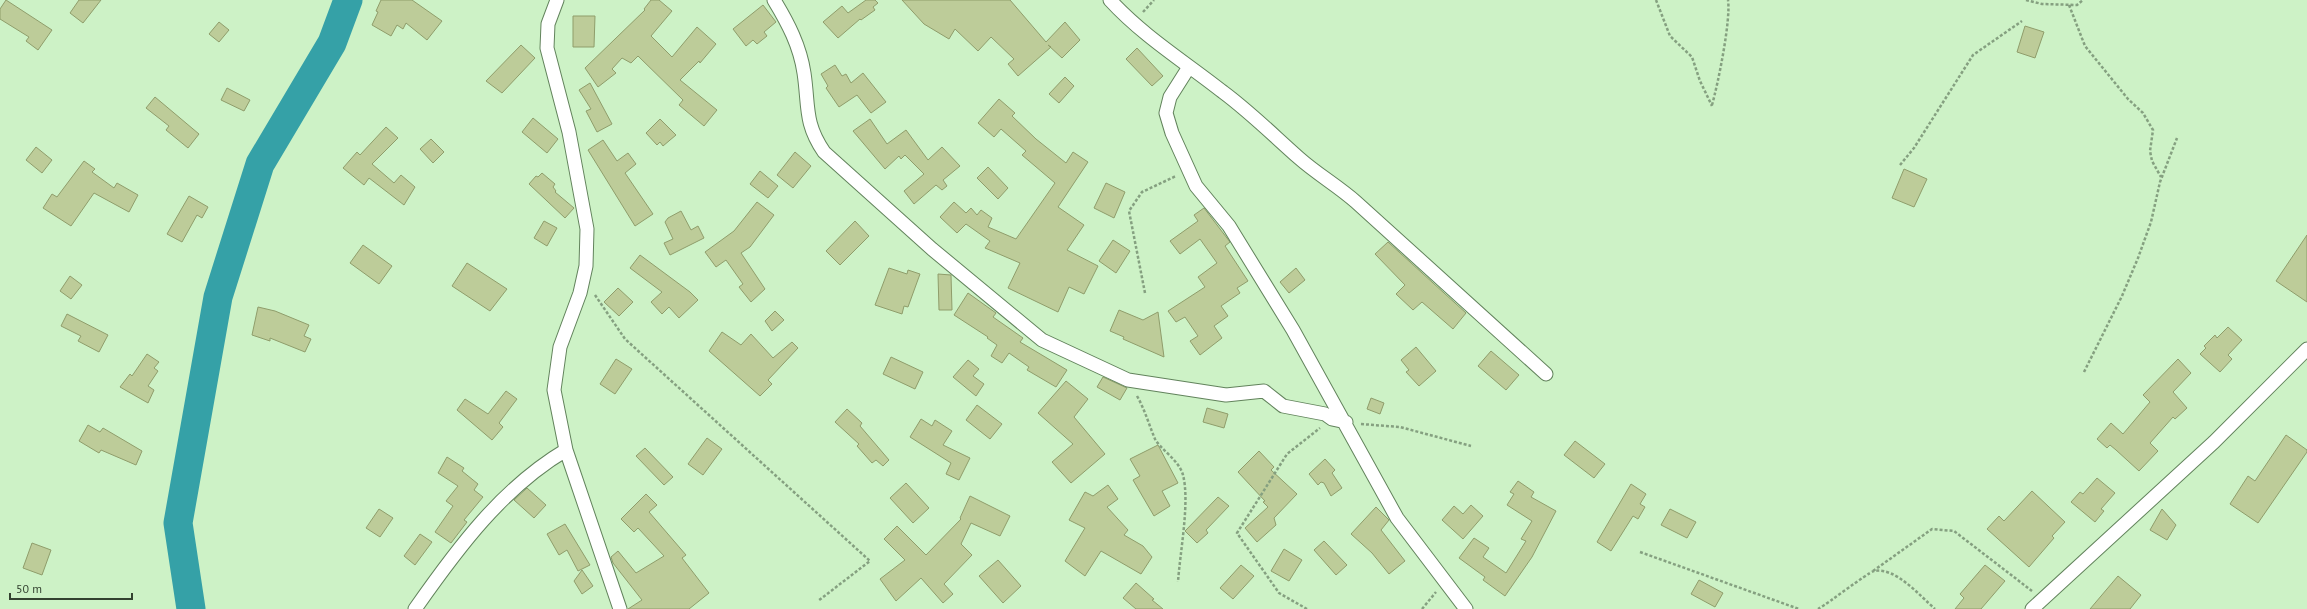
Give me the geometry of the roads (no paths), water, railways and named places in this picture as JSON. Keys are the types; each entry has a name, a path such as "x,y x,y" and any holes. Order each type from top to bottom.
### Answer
{"street":[{"path":"557,0 548,24 547,48 568,132 587,229 586,266 560,347 554,390 566,450 620,609"},
{"path":"774,0 786,20 799,50 804,73 809,124 814,138 824,152 932,249 1042,340 1128,380 1226,395 1264,391 1283,406 1325,414 1332,419 1346,422"},
{"path":"1110,0 1158,44 1190,66 1271,131 1299,158 1332,181 1546,374"},
{"path":"1190,66 1170,97 1166,109 1172,133 1196,186 1229,226 1293,330 1346,422 1398,518 1466,609"},
{"path":"2032,609 2214,442 2307,350"},
{"path":"416,609 448,562 501,501 538,466 566,450"}],"waterway":[{"path":"191,609 178,523 218,297 260,164 332,43 348,0"}]}
